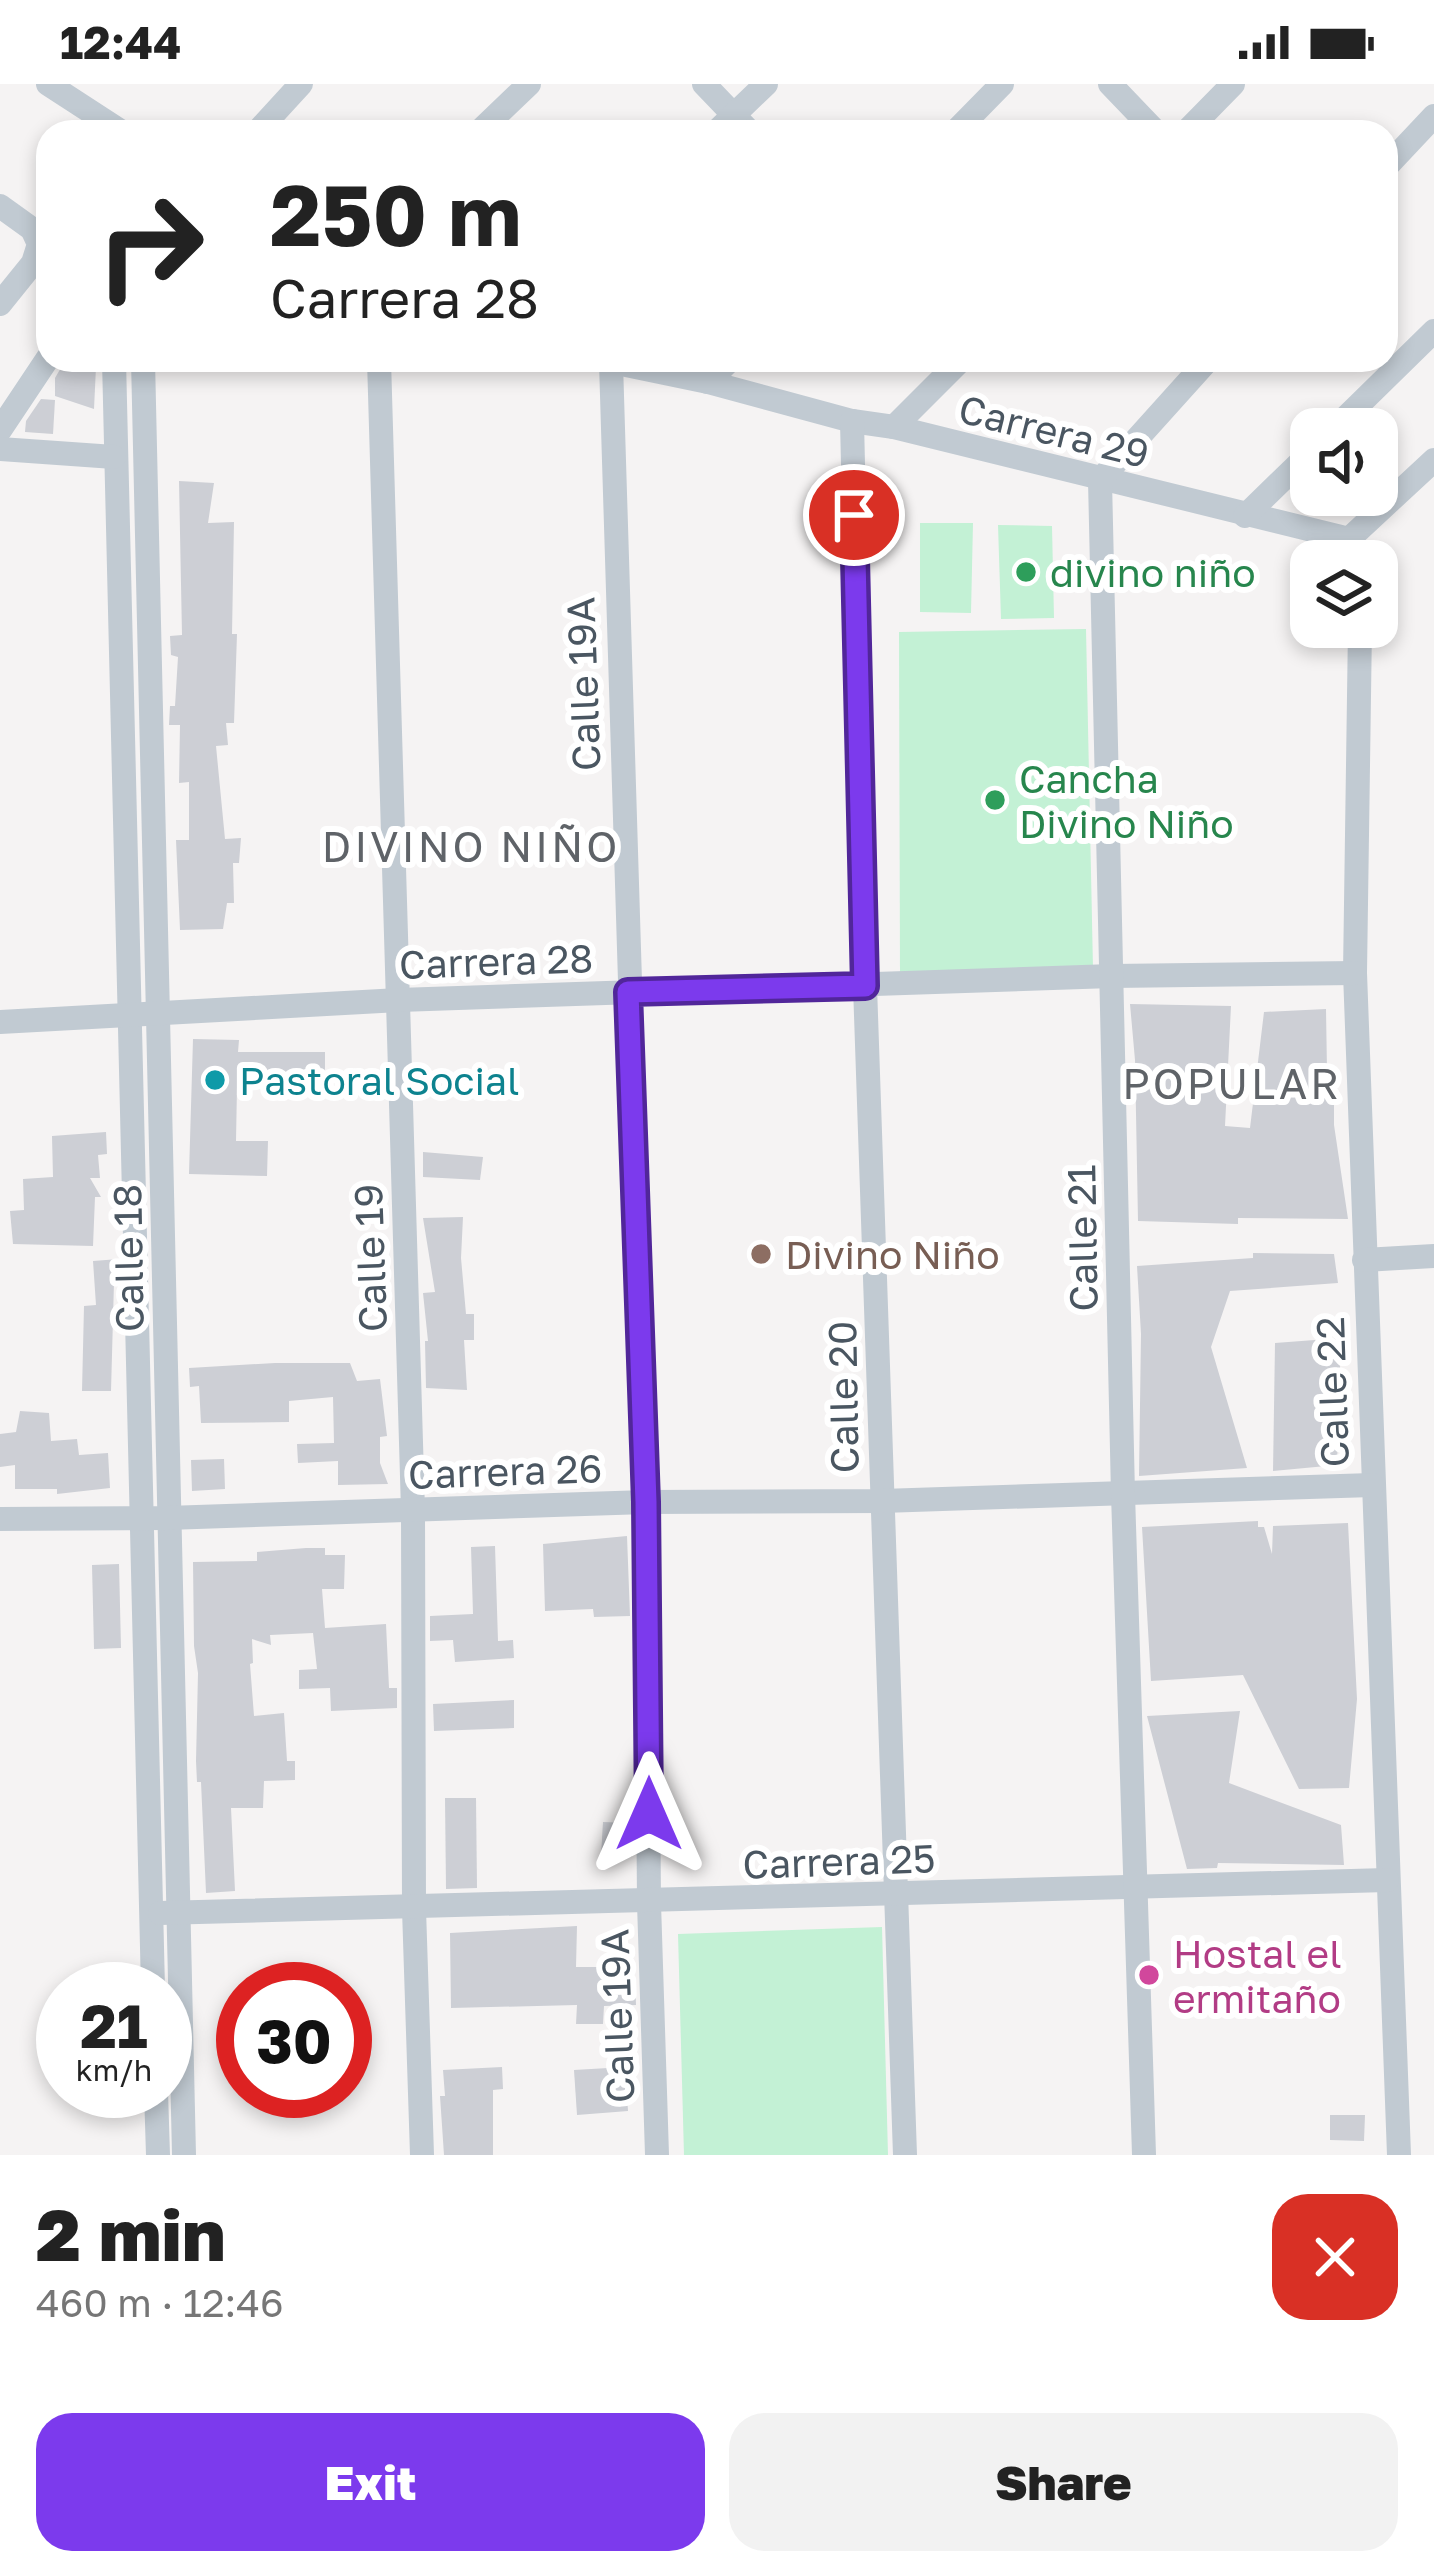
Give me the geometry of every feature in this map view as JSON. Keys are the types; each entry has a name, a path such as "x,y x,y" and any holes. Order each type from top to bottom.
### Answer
{"street":[{"path":"48,84 104,120"},
{"path":"268,120 301,84"},
{"path":"492,120 529,84"},
{"path":"704,84 729,120"},
{"path":"738,120 766,84"},
{"path":"967,120 1002,84"},
{"path":"1110,84 1144,120"},
{"path":"1198,120 1233,84"},
{"path":"1398,154 1434,116"},
{"path":"0,206 32,229 36,238"},
{"path":"0,304 36,254"},
{"path":"1398,357 1434,331"},
{"path":"0,430 39,372"},
{"name":"Calle 18","path":"114,372 140,1518 163,1913 184,2155"},
{"name":"Calle 18","path":"142,372 160,1012 167,1518 163,1913 157,1962"},
{"name":"Calle 19","path":"379,372 413,1510 414,1909 422,2155"},
{"name":"Calle 19A","path":"606,372 646,1502 657,2155"},
{"name":"Carrera 29","path":"656,372 1245,516 1323,540"},
{"path":"707,382 717,372"},
{"path":"894,428 949,372"},
{"path":"1100,480 1197,372"},
{"path":"1352,408 1383,372"},
{"name":"Calle 20","path":"852,421 865,986 905,2155"},
{"path":"0,449 114,457"},
{"path":"1364,540 1434,460"},
{"path":"1245,516 1290,472"},
{"name":"Calle 21","path":"1100,480 1123,1494 1144,2155"},
{"name":"Calle 22","path":"1360,648 1355,973 1400,2155"},
{"name":"Carrera 28","path":"0,1022 399,1000 1112,976 1355,973"},
{"path":"1364,1260 1434,1256"},
{"name":"Carrera 26","path":"0,1519 646,1502 882,1502 1372,1485"},
{"name":"Carrera 25","path":"163,1913 1387,1880"},
{"path":"157,2118 158,2155"}],"green space":[{"name":"divino niño","path":"920,523 973,523 971,613 920,612"},
{"name":"divino niño","path":"998,525 1052,526 1054,618 1001,619"},
{"name":"Cancha Divino Niño","path":"1086,629 1093,969 900,977 899,632"},
{"path":"882,1927 888,2155 684,2155 678,1934"}],"building":[{"path":"58,372 96,372 94,409 55,396"},
{"path":"41,399 55,400 53,434 25,432 26,421"},
{"path":"179,481 214,483 208,523 234,522 234,723 226,723 228,745 216,746 225,839 241,838 239,863 233,863 234,903 227,903 223,929 180,930 176,840 189,840 189,782 179,783 180,725 169,725 178,657 171,655 170,636 182,635"},
{"path":"1130,1004 1231,1006 1225,1126 1250,1128 1264,1012 1326,1009 1327,1071 1334,1070 1334,1125 1348,1219 1238,1218 1238,1224 1138,1221"},
{"name":"Pastoral Social","path":"193,1039 239,1040 238,1052 325,1052 325,1087 237,1087 236,1141 268,1141 267,1176 189,1174"},
{"path":"106,1132 107,1154 98,1155 100,1178 90,1178 101,1197 95,1197 93,1246 13,1244 10,1211 24,1210 23,1179 53,1177 52,1136"},
{"path":"423,1152 483,1157 480,1180 423,1177"},
{"path":"463,1217 466,1314 474,1314 474,1340 464,1340 467,1390 426,1388 423,1293 435,1292 423,1218"},
{"path":"1253,1253 1334,1254 1338,1283 1230,1291 1211,1347 1247,1468 1139,1476 1137,1266 1253,1258"},
{"path":"119,1259 111,1391 82,1391 84,1306 96,1305 93,1261"},
{"path":"1341,1338 1337,1465 1273,1471 1275,1343"},
{"path":"350,1363 357,1381 380,1379 387,1436 380,1437 380,1463 388,1484 338,1485 338,1461 298,1463 297,1444 334,1443 333,1397 289,1401 289,1422 201,1423 199,1386 190,1387 189,1368"},
{"path":"20,1411 49,1413 51,1441 77,1439 79,1455 108,1453 110,1488 57,1494 57,1489 15,1489 15,1465 0,1467 0,1434 16,1432"},
{"path":"224,1459 225,1489 192,1491 191,1460"},
{"path":"1258,1521 1272,1554 1273,1526 1348,1523 1357,1699 1349,1788 1299,1789 1243,1675 1151,1681 1142,1527"},
{"path":"627,1536 630,1616 594,1617 593,1609 545,1611 543,1544"},
{"path":"495,1546 498,1641 513,1640 514,1658 455,1662 453,1640 430,1641 430,1616 473,1614 471,1547"},
{"path":"306,1548 345,1555 344,1589 322,1589 325,1628 386,1624 389,1688 397,1688 397,1708 331,1711 330,1688 299,1689 299,1670 317,1669 313,1633 270,1635 271,1645 252,1639 254,1716 284,1713 287,1761 295,1761 295,1780 264,1781 263,1808 231,1808 235,1891 206,1893 196,1761 193,1562 257,1561 257,1552"},
{"path":"119,1564 121,1648 94,1649 92,1565"},
{"path":"514,1700 514,1728 434,1731 433,1704"},
{"path":"1240,1711 1229,1783 1341,1825 1344,1865 1218,1863 1217,1868 1187,1869 1147,1716"},
{"path":"445,1798 476,1798 477,1888 446,1889"},
{"path":"603,1822 632,1823 632,1857 601,1855"},
{"path":"577,1926 576,1967 605,1967 605,1980 635,1979 636,2005 604,2006 603,2024 576,2024 577,2005 451,2008 450,1933"},
{"path":"502,2067 503,2089 493,2090 493,2155 444,2155 443,2070"},
{"path":"625,2067 628,2111 577,2115 574,2070"},
{"path":"1330,2115 1365,2115 1364,2141 1330,2140"}],"place":[{"name":"divino niño","path":"1026,572"},
{"name":"Cancha Divino Niño","path":"995,800"},
{"name":"Pastoral Social","path":"215,1080"},
{"name":"Divino Niño","path":"761,1254"},
{"name":"Hostal el ermitaño","path":"1149,1975"}],"district":[{"name":"DIVINO NIÑO","path":"471,846"},
{"name":"POPULAR","path":"1232,1083"}],"route":[{"path":"649,1814 646,1502 628,992 865,986 854,515"}]}
